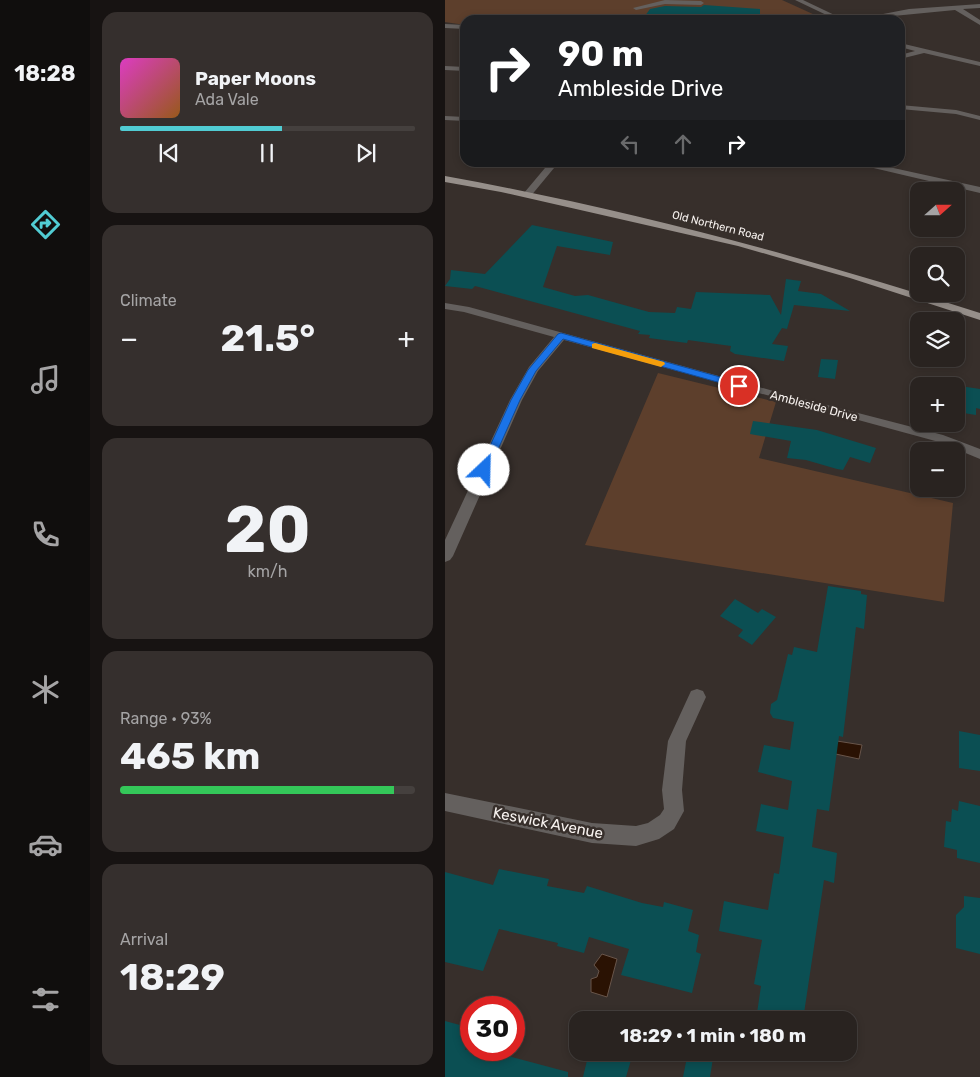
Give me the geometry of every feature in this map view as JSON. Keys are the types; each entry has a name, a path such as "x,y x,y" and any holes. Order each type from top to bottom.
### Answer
{"main road":[{"name":"Old Northern Road","path":"445,179 527,195 740,244 854,276 980,317"}],"street":[{"path":"798,0 831,15"},
{"path":"636,8 665,2 701,3"},
{"path":"885,15 980,6"},
{"path":"957,8 980,22"},
{"path":"445,26 460,27"},
{"path":"905,46 980,64"},
{"path":"905,56 922,51"},
{"path":"445,68 460,69"},
{"path":"905,108 956,112 980,118"},
{"path":"455,118 460,114"},
{"path":"445,118 460,118"},
{"path":"527,195 551,167"},
{"path":"875,167 980,190"},
{"name":"Ambleside Drive","path":"445,306 465,309 774,396 943,439 980,454"},
{"path":"445,556 515,400 533,370 561,336"},
{"name":"Keswick Avenue","path":"445,802 592,834 636,836 652,832 667,822 674,811 672,790 677,741 697,697"}],"shaded area":[{"path":"445,0 782,0 815,15 460,15 460,24 445,22"},
{"path":"658,373 776,402 759,458 910,493 910,497 927,497 953,503 944,602 585,545"},
{"path":"837,741 862,745 859,759 831,753"},
{"path":"602,954 617,959 607,997 591,992 591,979 597,977 599,971 594,965"}],"building":[{"path":"704,5 760,9 760,15 646,15 650,9 665,6 701,7"},
{"path":"532,225 613,242 610,255 557,246 543,287 575,296 588,295 649,312 675,313 677,307 691,309 696,292 770,295 781,315 786,279 801,281 798,291 821,294 850,311 794,305 787,329 782,328 772,344 788,346 784,361 735,354 730,351 731,346 688,340 687,343 649,338 650,335 638,334 640,331 475,286 472,289 445,286 450,279 451,270 485,274"},
{"path":"821,359 838,360 835,379 818,377"},
{"path":"965,387 980,389 980,409 976,408 976,415 965,413"},
{"path":"753,421 817,430 876,448 870,463 850,457 843,470 837,469 806,460 787,458 791,441 750,434"},
{"path":"828,586 861,591 861,594 867,595 864,629 856,627 843,737 839,736 829,811 817,809 812,847 837,853 834,883 824,880 804,1011 757,1011 761,986 754,984 762,940 719,931 724,901 768,910 774,873 779,874 784,837 756,831 761,804 788,810 792,781 758,772 764,745 790,750 794,722 773,718 770,713 771,704 777,700 788,654 792,655 794,647 817,652"},
{"path":"735,599 758,613 762,609 776,617 752,645 738,636 743,630 720,616"},
{"path":"959,731 980,735 980,771 959,768"},
{"path":"959,801 980,806 980,863 957,858 957,850 944,847 946,821 951,822 952,809 958,811"},
{"path":"499,869 549,879 547,886 584,893 587,886 642,903 663,907 664,902 693,910 688,931 699,935 696,952 701,954 692,993 621,975 629,949 589,937 584,953 557,946 558,943 499,929 483,971 445,962 445,872 493,885"},
{"path":"964,896 980,898 980,954 956,948 956,915 964,907"},
{"path":"445,1021 460,1025 460,1061 525,1061 568,1072 568,1077 445,1077"},
{"path":"587,1061 631,1061 626,1077 583,1077"},
{"path":"686,1061 713,1061 710,1077 683,1077"}],"slow traffic":[{"path":"595,346 661,364"}],"route":[{"path":"484,470 515,400 533,370 561,336 739,386"}]}
